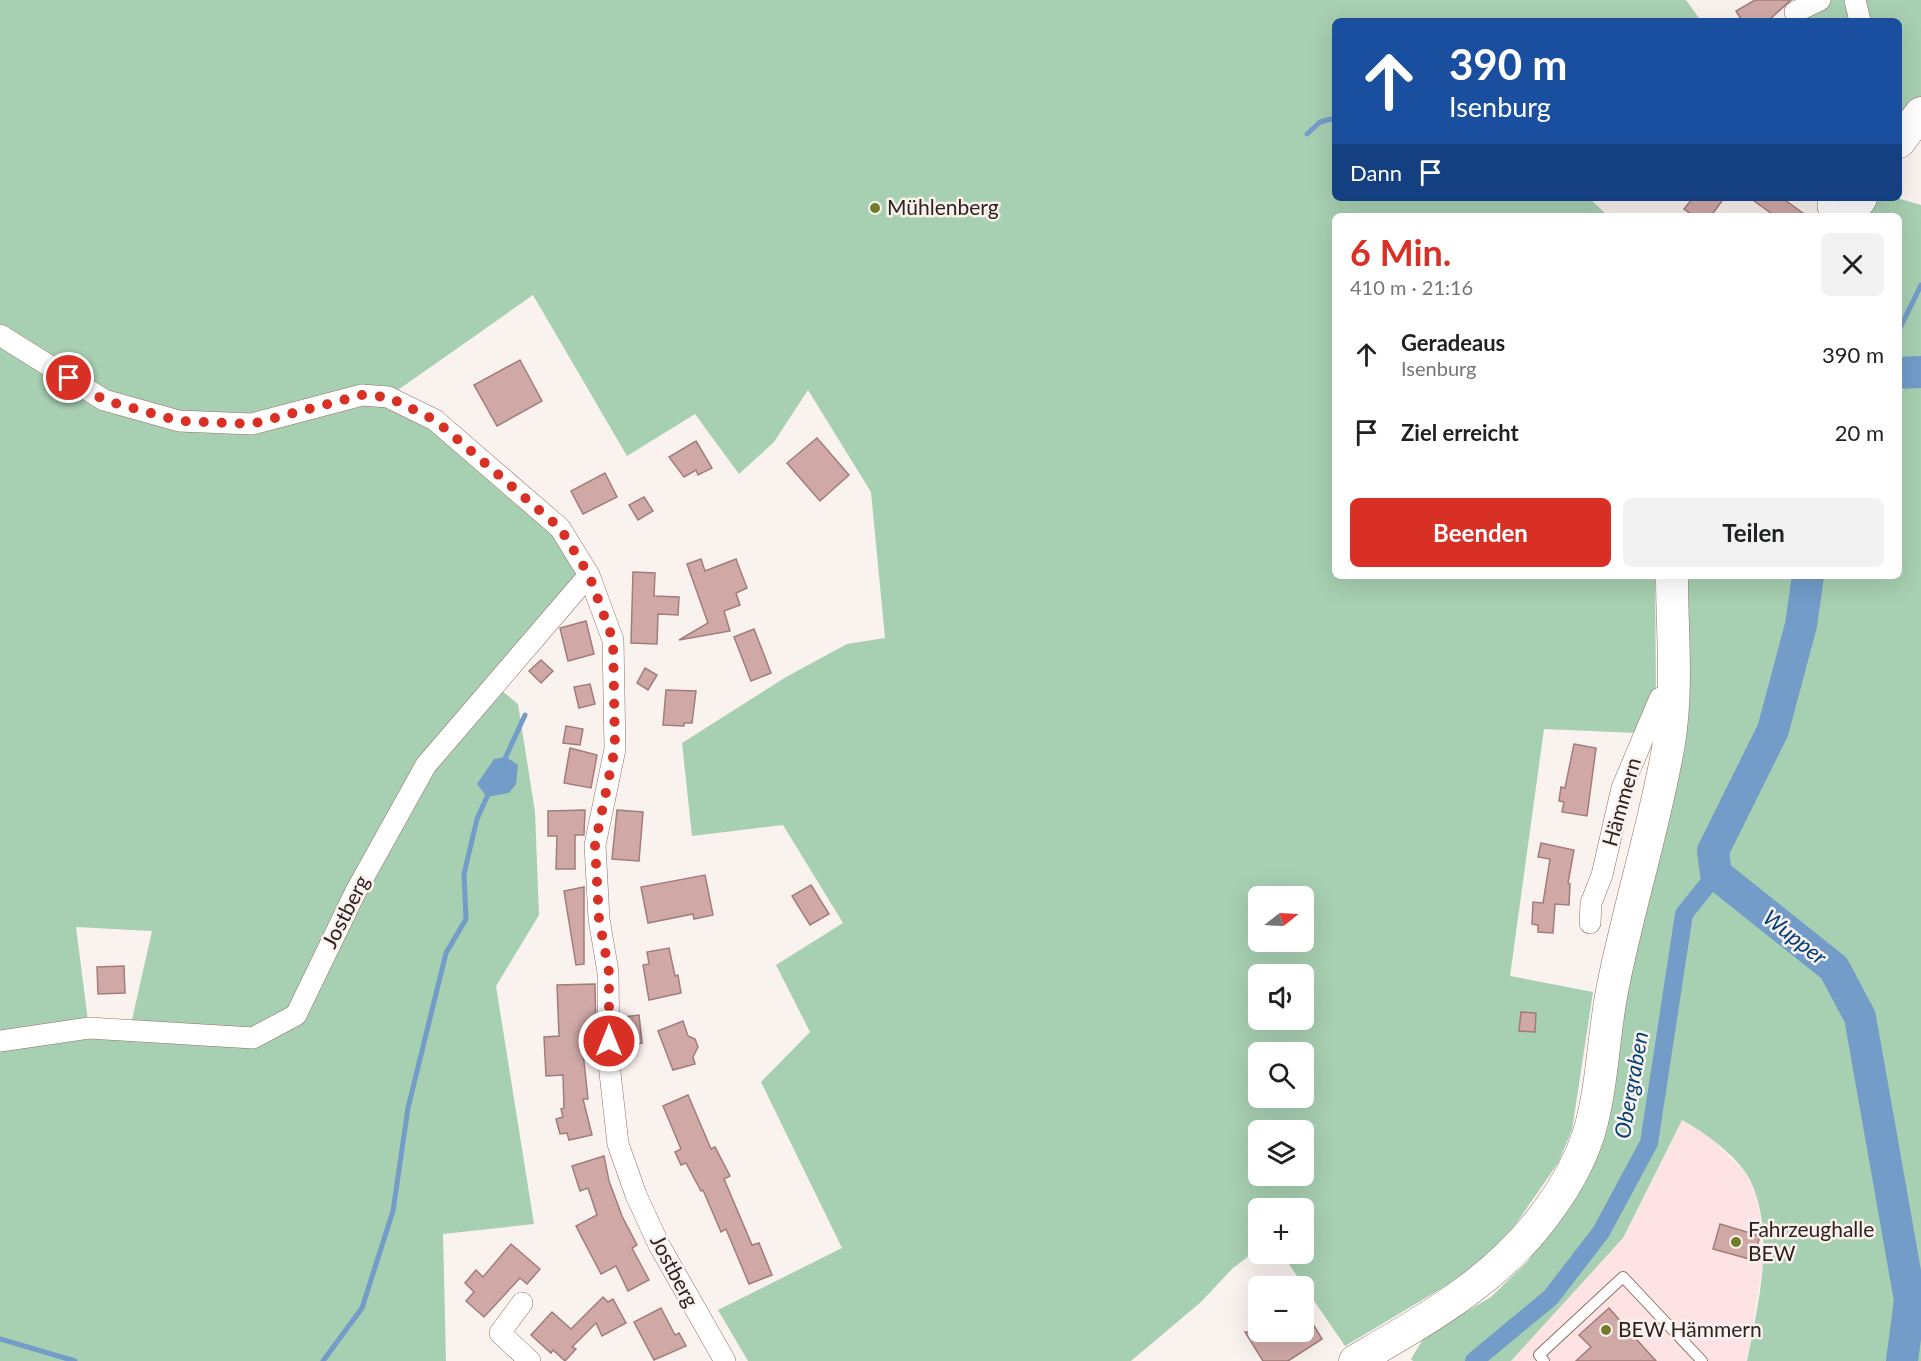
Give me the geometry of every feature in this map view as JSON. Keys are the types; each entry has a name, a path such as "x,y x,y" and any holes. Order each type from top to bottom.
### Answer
{"main road":[{"path":"1902,138 1921,112"},
{"path":"1355,1361 1468,1292 1511,1256 1550,1209 1574,1170 1589,1132 1607,1014 1669,742 1674,694 1672,579"}],"street":[{"path":"1795,12 1820,0"},
{"path":"1855,0 1859,18"},
{"name":"Jostberg","path":"0,335 104,400 179,421 252,424 362,395 388,397 435,420 560,528 589,575 613,640 615,748 595,845 599,919 609,972 609,1064 618,1144 636,1195 659,1245 725,1361"},
{"name":"Jostberg","path":"0,1041 89,1028 253,1038 296,1015 356,891 426,765 589,575"},
{"name":"Hämmern","path":"1590,923 1592,903 1602,874 1622,788 1660,698 1674,694"},
{"path":"522,1303 500,1334 530,1361"}],"lane":[{"path":"1544,1361 1539,1355 1623,1277 1702,1361"}],"shaded area":[{"path":"1682,1120 1708,1135 1745,1172 1756,1195 1760,1215 1763,1262 1747,1361 1511,1361 1623,1238"}],"green space":[{"path":"0,0 1686,0 1699,18 1332,18 1332,201 1592,201 1605,213 1332,213 1332,579 1655,579 1656,696 1638,733 1544,729 1510,976 1593,992 1572,1130 1558,1163 1515,1225 1486,1256 1449,1284 1345,1346 1314,1301 1314,1276 1297,1276 1289,1264 1314,1264 1314,1198 1248,1198 1248,1257 1233,1268 1201,1302 1131,1361 748,1361 718,1310 842,1248 761,1082 810,1032 776,965 843,923 783,825 692,836 682,743 786,677 847,644 885,638 871,492 808,390 774,442 739,474 695,414 627,456 533,295 388,397 560,528 589,575 495,685 518,704 535,812 539,915 496,986 534,1224 443,1234 446,1361 0,1361 0,1042 132,1020 152,931 76,927 88,1021 0,1040"},
{"path":"1820,0 1921,0 1921,115 1902,140 1902,18 1791,18 1795,12"},
{"path":"1902,199 1921,205 1921,369 1902,366 1902,213 1831,213 1829,201"},
{"path":"1921,378 1921,1361 1747,1361 1760,1294 1762,1270 1762,1223 1758,1201 1750,1180 1737,1162 1710,1138 1682,1120 1623,1238 1511,1361 1413,1361 1411,1359 1425,1336 1491,1297 1528,1261 1579,1189 1610,1097 1672,589 1690,579 1902,579 1902,390"}],"water":[{"path":"506,757 518,765 516,784 509,793 487,797 477,784 494,759"}],"building":[{"path":"1755,0 1791,0 1771,18 1740,18 1736,11"},
{"path":"1691,201 1722,201 1713,213 1690,213 1684,209"},
{"path":"1754,201 1786,201 1803,213 1771,213"},
{"path":"520,360 542,401 497,426 474,385"},
{"path":"817,438 849,475 820,501 787,463"},
{"path":"696,441 712,468 698,475 696,470 684,477 669,457"},
{"path":"605,473 617,497 583,514 571,491"},
{"path":"644,497 653,511 638,520 629,505"},
{"path":"701,559 705,571 736,559 747,588 736,593 740,605 724,611 730,631 679,640 708,623 687,564"},
{"path":"633,572 655,573 654,596 679,597 678,615 658,614 657,644 631,643"},
{"path":"586,621 594,654 568,661 560,628"},
{"path":"754,629 771,673 751,681 734,637"},
{"path":"541,660 553,671 541,683 529,671"},
{"path":"645,668 657,675 648,690 637,683"},
{"path":"590,684 595,704 579,708 574,687"},
{"path":"666,690 696,691 692,723 684,723 684,726 663,725"},
{"path":"566,726 583,729 580,745 563,743"},
{"path":"1574,744 1596,748 1587,816 1562,812 1564,802 1559,801 1561,787 1565,788"},
{"path":"570,748 597,755 591,788 564,783"},
{"path":"585,810 584,835 575,835 575,869 556,869 557,836 548,836 548,811"},
{"path":"617,810 643,812 639,861 612,859"},
{"path":"1541,843 1574,850 1568,883 1570,884 1569,905 1555,904 1553,933 1538,932 1538,925 1532,924 1533,902 1543,903 1550,859 1538,857"},
{"path":"705,875 713,915 694,919 693,914 648,923 641,887"},
{"path":"811,885 829,914 810,925 792,896"},
{"path":"584,887 584,964 576,965 564,891"},
{"path":"669,948 681,993 649,1000 643,965 649,964 647,952"},
{"path":"124,966 125,993 98,994 97,967"},
{"path":"595,984 596,1033 581,1034 588,1099 583,1099 592,1135 569,1140 567,1133 560,1134 556,1119 563,1117 561,1109 564,1108 563,1075 546,1076 544,1037 559,1036 557,985"},
{"path":"1521,1012 1536,1013 1535,1032 1519,1031"},
{"path":"639,1015 642,1043 627,1045 624,1017"},
{"path":"683,1021 688,1036 695,1039 698,1047 693,1057 695,1064 673,1070 658,1031"},
{"path":"688,1095 711,1149 715,1147 730,1176 724,1179 752,1245 759,1243 772,1275 749,1284 726,1229 721,1232 703,1190 701,1191 686,1163 681,1165 675,1152 681,1149 663,1106"},
{"path":"604,1156 609,1181 622,1216 637,1245 632,1248 649,1280 628,1291 616,1266 601,1274 576,1226 597,1215 588,1188 580,1191 572,1166"},
{"name":"Fahrzeughalle BEW","path":"1720,1224 1760,1236 1753,1260 1713,1249"},
{"path":"511,1244 540,1269 527,1284 520,1278 484,1317 466,1301 474,1292 465,1283 476,1270 483,1277"},
{"path":"603,1297 608,1302 613,1299 626,1323 602,1336 596,1323 572,1347 576,1349 565,1361 553,1350 551,1353 531,1335 552,1312 571,1329"},
{"path":"661,1308 675,1335 679,1333 686,1346 654,1360 634,1322"},
{"name":"BEW Hämmern","path":"1609,1308 1656,1361 1576,1361 1591,1347 1579,1335"},
{"path":"1314,1326 1322,1339 1288,1361 1263,1361 1251,1342 1314,1342"}],"waterway":[{"path":"1307,134 1320,122 1332,119"},
{"path":"1902,324 1921,285"},
{"name":"Wupper","path":"1902,373 1921,372"},
{"name":"Wupper","path":"1808,579 1801,625 1773,730 1713,851 1716,874 1834,968 1860,1017 1910,1300 1902,1361"},
{"path":"503,763 525,715"},
{"path":"323,1361 362,1308 393,1211 408,1108 446,953 466,919 464,874 477,819 490,790"},
{"name":"Obergraben","path":"1474,1361 1551,1297 1601,1232 1649,1143 1684,914 1716,874"},
{"path":"0,1339 75,1361"}],"place":[{"name":"Mühlenberg","path":"875,208"},
{"name":"Fahrzeughalle BEW","path":"1736,1242"},
{"name":"BEW Hämmern","path":"1606,1330"}],"route":[{"path":"69,378 104,400 179,421 252,424 362,395 388,397 435,420 560,528 589,575 613,640 615,748 595,845 599,919 609,972 609,1041"}]}
